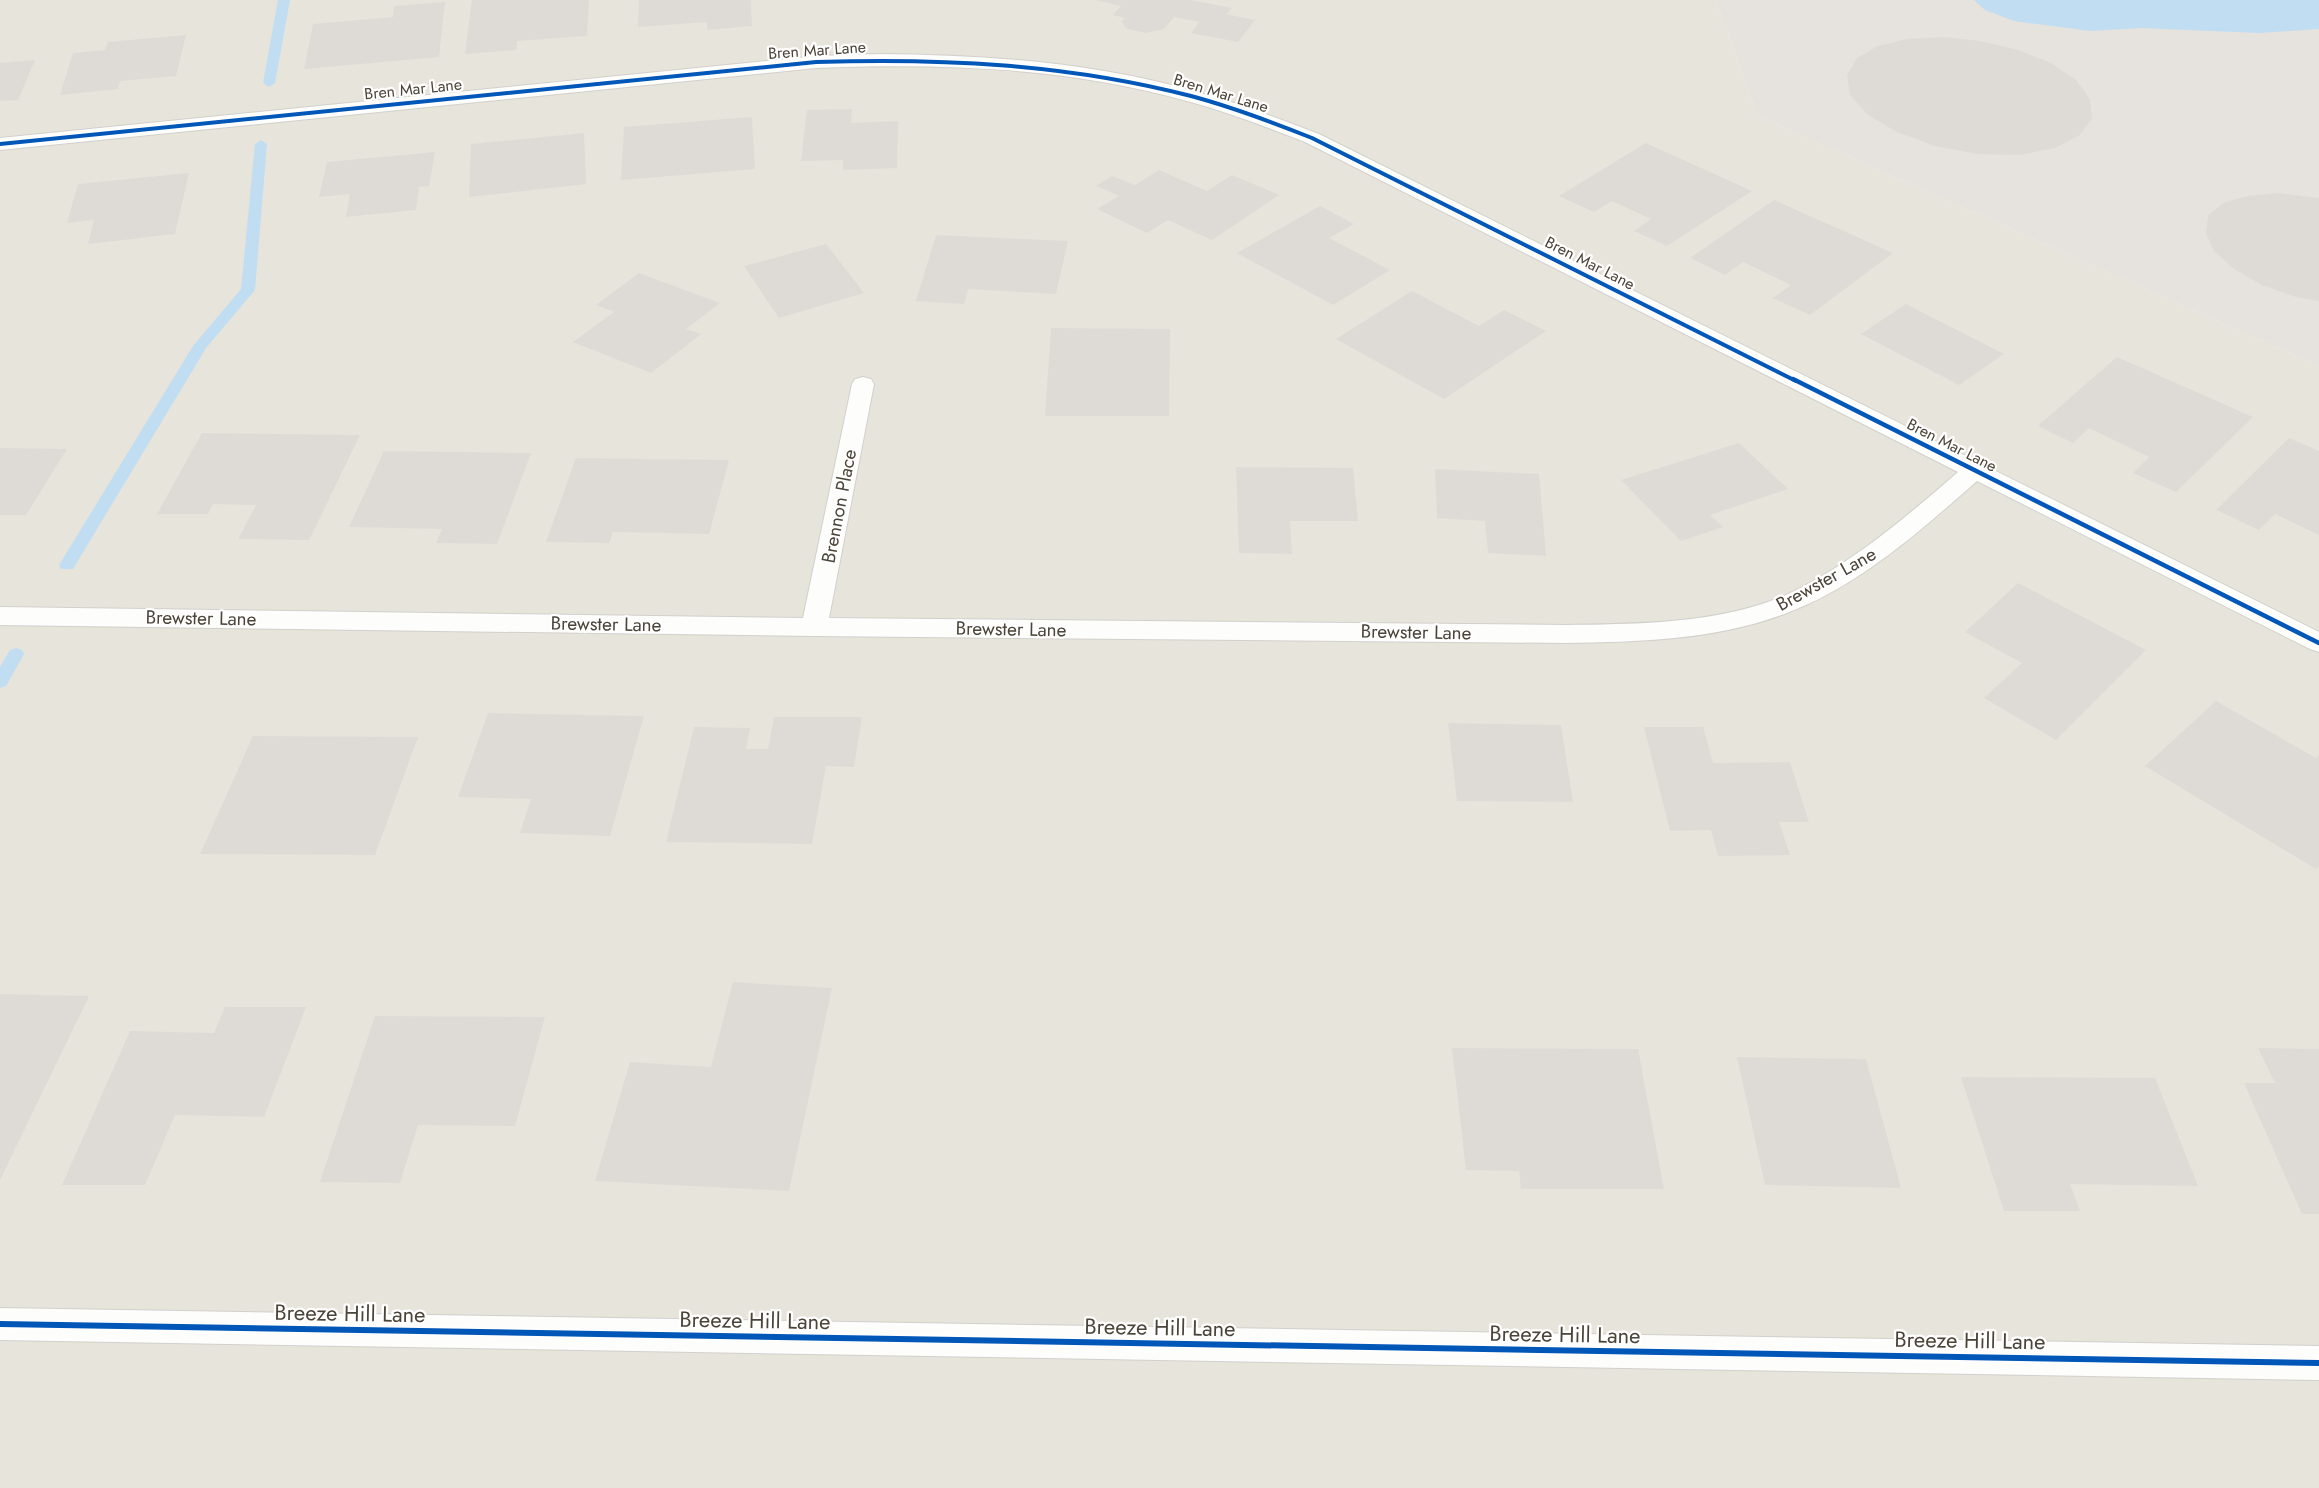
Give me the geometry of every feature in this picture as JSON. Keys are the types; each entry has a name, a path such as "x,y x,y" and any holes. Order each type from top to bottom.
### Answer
{"street":[{"name":"Bren Mar Lane","path":"0,144 816,62 874,59 961,60 1054,68 1109,76 1228,105 1312,138 2319,643"},
{"name":"Brennon Place","path":"814,627 863,384"},
{"name":"Brewster Lane","path":"0,616 814,627 1566,634 1632,632 1706,625 1774,609 1838,577 1913,525 1975,470"},
{"name":"Breeze Hill Lane","path":"0,1324 2319,1362"}],"shaded area":[{"path":"0,0 1716,0 1758,116 2319,366 2319,1488 0,1488"},
{"path":"1716,0 2319,0 2319,366 1758,116"}],"water":[{"path":"1974,0 2319,0 2319,29 2258,33 2141,28 2090,31 2014,21 1985,10"}],"building":[{"path":"472,0 589,0 587,36 517,41 516,50 465,54"},
{"path":"639,0 751,0 752,26 707,30 707,22 638,27"},
{"path":"1096,0 1191,0 1232,8 1226,14 1255,20 1238,42 1191,33 1200,22 1174,17 1164,29 1146,33 1127,29 1122,22 1125,18 1113,15 1121,6"},
{"path":"445,2 439,57 304,69 313,24 393,17 394,6"},
{"path":"186,35 176,76 120,81 118,89 60,95 73,53 105,50 108,42"},
{"path":"1943,37 1981,41 2018,50 2051,63 2076,80 2090,99 2092,118 2080,135 2055,148 2020,155 1978,154 1935,146 1897,132 1868,115 1850,95 1847,75 1857,58 1878,46 1907,39"},
{"path":"35,60 18,100 0,101 0,63"},
{"path":"852,109 851,123 898,121 897,168 843,170 843,160 801,161 807,110"},
{"path":"752,117 755,169 621,180 624,127"},
{"path":"584,133 586,184 469,197 471,144"},
{"path":"1646,143 1752,191 1667,246 1634,231 1651,219 1612,201 1594,212 1559,196"},
{"path":"435,152 429,186 419,187 416,210 346,217 350,194 319,197 327,162"},
{"path":"1159,170 1207,191 1232,175 1279,195 1212,240 1168,220 1147,233 1097,209 1119,196 1096,186 1112,176 1135,185"},
{"path":"189,173 175,234 88,244 94,220 67,223 78,184"},
{"path":"2278,193 2319,198 2319,301 2296,297 2262,285 2234,269 2214,251 2206,233 2208,216 2223,203 2247,196"},
{"path":"1774,200 1893,253 1810,315 1773,298 1791,285 1743,262 1725,275 1690,258"},
{"path":"1320,206 1354,224 1329,238 1390,270 1333,305 1237,253"},
{"path":"936,235 1068,241 1056,294 968,289 964,304 916,301"},
{"path":"826,244 864,293 779,318 744,266"},
{"path":"639,273 720,303 686,329 701,334 651,373 573,342 614,312 596,305"},
{"path":"1412,291 1479,326 1504,310 1546,331 1444,399 1336,339"},
{"path":"1906,304 2004,354 1959,385 1861,334"},
{"path":"1051,328 1170,329 1169,416 1045,416"},
{"path":"2117,357 2253,417 2176,492 2133,473 2149,457 2089,428 2073,443 2038,426"},
{"path":"202,433 360,435 309,540 238,539 256,505 213,504 208,514 157,514"},
{"path":"2289,438 2319,451 2319,535 2275,514 2259,530 2216,510"},
{"path":"1739,443 1788,489 1710,515 1723,527 1681,541 1621,480"},
{"path":"0,448 67,449 26,515 0,515"},
{"path":"384,451 531,453 497,544 436,543 442,529 349,527"},
{"path":"576,458 729,460 709,534 613,532 609,543 546,542"},
{"path":"1236,467 1353,468 1358,521 1290,521 1292,554 1239,553"},
{"path":"1435,469 1539,474 1546,556 1488,553 1485,521 1437,518"},
{"path":"2018,583 2146,650 2056,740 1984,698 2022,663 1965,632"},
{"path":"2216,701 2316,758 2319,755 2319,866 2316,869 2145,766"},
{"path":"488,713 644,716 610,836 520,833 531,799 458,797"},
{"path":"774,717 862,717 854,767 826,766 812,844 666,842 694,727 750,728 746,749 768,749"},
{"path":"1448,723 1561,725 1573,802 1457,801"},
{"path":"1644,727 1703,727 1713,763 1790,762 1809,822 1779,822 1790,855 1718,856 1711,830 1670,831"},
{"path":"253,736 418,737 375,855 200,854"},
{"path":"733,982 832,988 789,1191 595,1181 630,1062 711,1067"},
{"path":"0,994 89,996 0,1180"},
{"path":"225,1007 306,1007 264,1117 175,1115 145,1185 62,1185 130,1031 214,1033"},
{"path":"375,1016 545,1017 515,1126 418,1125 400,1183 320,1182"},
{"path":"1452,1048 1638,1049 1664,1189 1521,1189 1519,1171 1466,1170"},
{"path":"2258,1048 2319,1049 2319,1214 2302,1214 2244,1083 2275,1083"},
{"path":"1737,1057 1866,1059 1901,1188 1765,1185"},
{"path":"1961,1077 2155,1078 2198,1186 2070,1184 2080,1211 2004,1211"}],"waterway":[{"path":"269,83 284,0"},
{"path":"67,565 200,346 248,290 261,144"},
{"path":"0,682 16,654"}],"cycle path":[{"path":"0,144 816,62 880,60 1006,64 1069,71 1131,82 1192,96 1253,115 1312,138 2319,643"},
{"path":"0,1324 2319,1363"}]}
